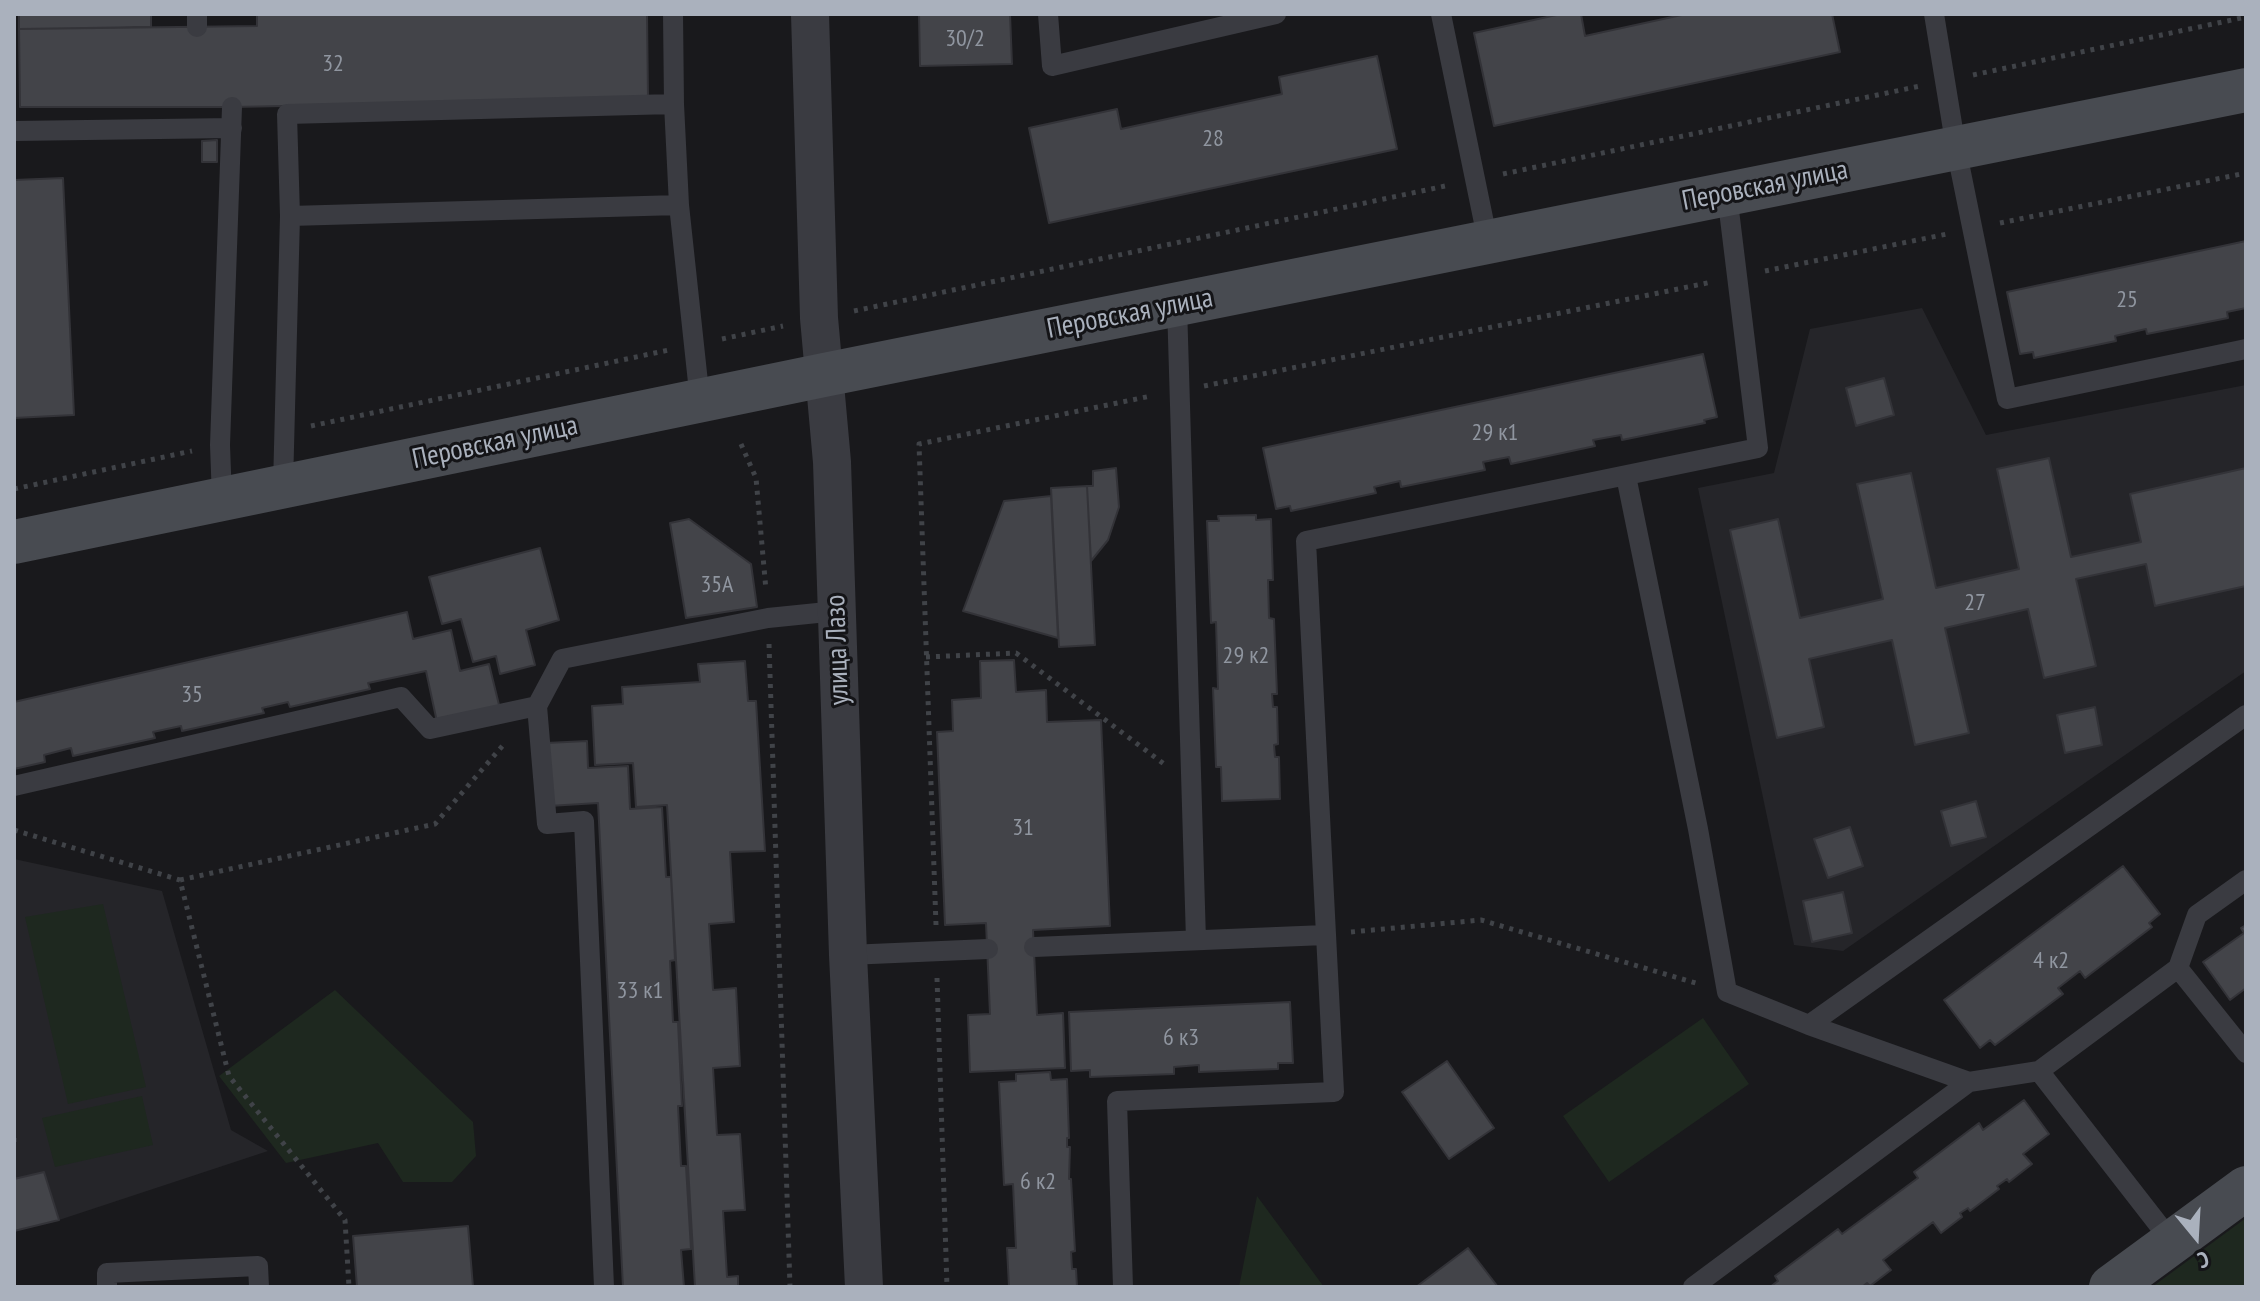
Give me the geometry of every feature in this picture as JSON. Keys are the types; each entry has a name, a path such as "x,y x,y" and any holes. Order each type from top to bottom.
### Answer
{"main road":[{"name":"Перовская улица","path":"14,542 824,375 2246,90"},
{"path":"2111,1287 2246,1188"}],"street":[{"name":"улица Лазо","path":"810,14 819,318 832,462 848,955 864,1287"}],"lane":[{"path":"673,14 679,205 700,401"},
{"path":"1048,14 1052,66 1276,14"},
{"path":"1441,14 1488,242"},
{"path":"1934,14 1956,148 2007,399 2246,349"},
{"path":"283,486 290,216 287,114 674,104"},
{"path":"222,499 220,445 232,107"},
{"path":"14,131 232,128"},
{"path":"1123,1287 1117,1101 1334,1092 1306,541 1758,448 1727,194"},
{"path":"290,216 679,205"},
{"path":"1177,305 1196,940"},
{"path":"1626,476 1695,814 1727,992 1969,1082"},
{"path":"604,1287 584,821 547,824 537,706 562,659 768,618 837,611"},
{"path":"14,786 401,697 430,729 537,706"},
{"path":"1809,1025 2246,715"},
{"path":"1693,1287 1969,1082 2039,1071 2178,968 2197,915 2246,880"},
{"path":"1034,947 1325,935"},
{"path":"848,955 988,949"},
{"path":"2178,968 2246,1053"},
{"path":"2039,1071 2172,1242"},
{"path":"107,1287 107,1273 258,1266 259,1287"}],"path":[{"path":"852,311 2246,17"},
{"path":"947,1287 919,444 2246,173"},
{"path":"284,432 784,325"},
{"path":"741,444 756,478 768,618 790,1287"},
{"path":"14,489 220,445"},
{"path":"926,657 1016,653 1192,785"},
{"path":"14,830 180,880 435,824 537,706"},
{"path":"180,880 229,1076 345,1220 349,1287"},
{"path":"1325,935 1481,920 1727,992"},
{"path":"14,1138 14,1147"}],"shaded area":[{"path":"1922,308 1986,435 2246,385 2246,671 1843,951 1794,945 1698,488 1774,473 1810,329"},
{"path":"14,859 162,891 231,1130 268,1151 59,1220 14,1231"}],"green space":[{"path":"103,904 146,1087 68,1104 25,917"},
{"path":"335,990 473,1122 476,1156 452,1182 403,1182 378,1143 286,1163 219,1076"},
{"path":"1703,1018 1749,1084 1609,1182 1563,1116"},
{"path":"142,1096 153,1145 55,1167 42,1118"},
{"path":"1257,1196 1324,1287 1239,1287"},
{"path":"2246,1218 2246,1287 2152,1287"}],"building":[{"path":"19,14 151,14 151,27 19,29"},
{"path":"257,14 647,14 648,99 232,107 20,107 19,29 257,26"},
{"path":"919,14 1010,14 1012,64 920,66"},
{"path":"1561,14 1581,14 1585,36 1686,14 1832,14 1840,52 1494,126 1474,33"},
{"path":"1377,56 1397,149 1049,223 1029,128 1117,109 1121,129 1282,94 1279,77"},
{"path":"217,140 217,162 202,162 202,141"},
{"path":"63,178 74,415 14,418 14,180"},
{"path":"2246,241 2246,308 2227,312 2228,318 2147,334 2146,329 2115,336 2116,341 2034,358 2033,352 2020,354 2007,292"},
{"path":"1703,354 1717,417 1704,420 1705,423 1622,440 1621,435 1593,440 1595,446 1511,464 1509,457 1483,462 1485,470 1401,487 1400,481 1374,487 1376,493 1291,511 1290,506 1276,509 1263,448"},
{"path":"1884,378 1894,415 1856,426 1846,388"},
{"path":"2049,458 2071,557 2141,542 2130,494 2246,468 2246,586 2155,606 2146,564 2076,579 2096,666 2044,678 2028,609 1945,628 1969,733 1915,745 1892,640 1809,659 1824,727 1777,738 1730,530 1778,519 1800,618 1883,599 1857,484 1911,473 1936,588 2019,569 1997,469"},
{"path":"1116,468 1119,507 1108,540 1091,561 1087,486 1093,486 1093,471"},
{"path":"1087,486 1095,645 1059,647 1051,488"},
{"path":"1051,496 1058,638 963,611 1004,501"},
{"path":"1256,515 1256,520 1271,519 1273,580 1268,580 1269,618 1274,619 1277,694 1272,694 1273,707 1277,707 1278,744 1274,745 1275,757 1279,757 1280,799 1222,801 1221,767 1216,767 1213,688 1218,689 1216,622 1211,623 1207,521 1219,521 1218,516"},
{"path":"689,519 751,564 757,607 686,618 670,523"},
{"path":"540,548 559,620 526,630 535,665 500,674 496,656 473,662 461,619 442,624 429,577"},
{"path":"407,612 413,639 451,630 460,671 489,664 500,709 437,722 426,671 368,683 370,689 290,707 288,702 262,708 264,713 182,731 181,726 153,732 155,738 73,756 71,748 44,755 45,762 14,769 14,702"},
{"path":"1014,660 1016,692 1046,690 1047,722 1101,720 1110,926 1033,930 1037,1015 1063,1013 1065,1068 970,1072 968,1015 990,1014 986,923 945,925 937,732 953,731 952,700 981,698 980,661"},
{"path":"745,661 748,701 756,701 765,851 730,852 734,922 709,924 713,990 736,988 740,1066 713,1068 717,1135 740,1134 745,1210 723,1211 727,1277 738,1276 738,1287 695,1287 667,805 636,807 633,763 595,765 592,706 623,704 622,687 700,682 698,664"},
{"path":"2095,707 2102,745 2065,753 2057,715"},
{"path":"587,741 588,768 628,766 630,809 662,807 666,877 671,877 675,960 670,961 673,1022 678,1022 681,1166 686,1166 691,1249 681,1250 684,1287 623,1287 598,803 549,806 546,743"},
{"path":"1976,801 1986,837 1951,846 1941,811"},
{"path":"1850,827 1863,866 1828,878 1814,839"},
{"path":"2123,866 2160,914 2149,923 2152,927 2085,978 2080,971 2058,988 2063,994 1995,1045 1990,1040 1980,1048 1944,1000"},
{"path":"1843,892 1852,933 1812,942 1803,901"},
{"path":"2246,925 2246,988 2230,1000 2203,962 2244,933 2241,928"},
{"path":"1290,1002 1293,1063 1278,1063 1278,1069 1199,1072 1199,1065 1174,1067 1174,1074 1090,1077 1090,1070 1071,1071 1069,1012"},
{"path":"1447,1061 1494,1128 1449,1159 1402,1092"},
{"path":"1050,1072 1051,1080 1067,1079 1067,1147 1070,1147 1069,1179 1075,1251 1071,1252 1077,1287 1009,1287 1007,1248 1016,1248 1013,1184 1004,1185 999,1082 1016,1081 1016,1074"},
{"path":"2024,1100 2049,1134 2023,1154 2032,1164 2009,1182 2007,1179 1997,1186 1999,1189 1970,1211 1968,1208 1960,1213 1962,1217 1941,1233 1933,1222 1883,1260 1891,1270 1870,1286 1867,1283 1862,1287 1770,1287 1778,1281 1775,1276 1838,1229 1842,1234 1918,1178 1914,1172 1979,1123 1983,1130"},
{"path":"44,1172 59,1220 14,1231 14,1179"},
{"path":"468,1226 473,1287 357,1287 353,1236"},
{"path":"1468,1248 1498,1287 1416,1287"}]}
